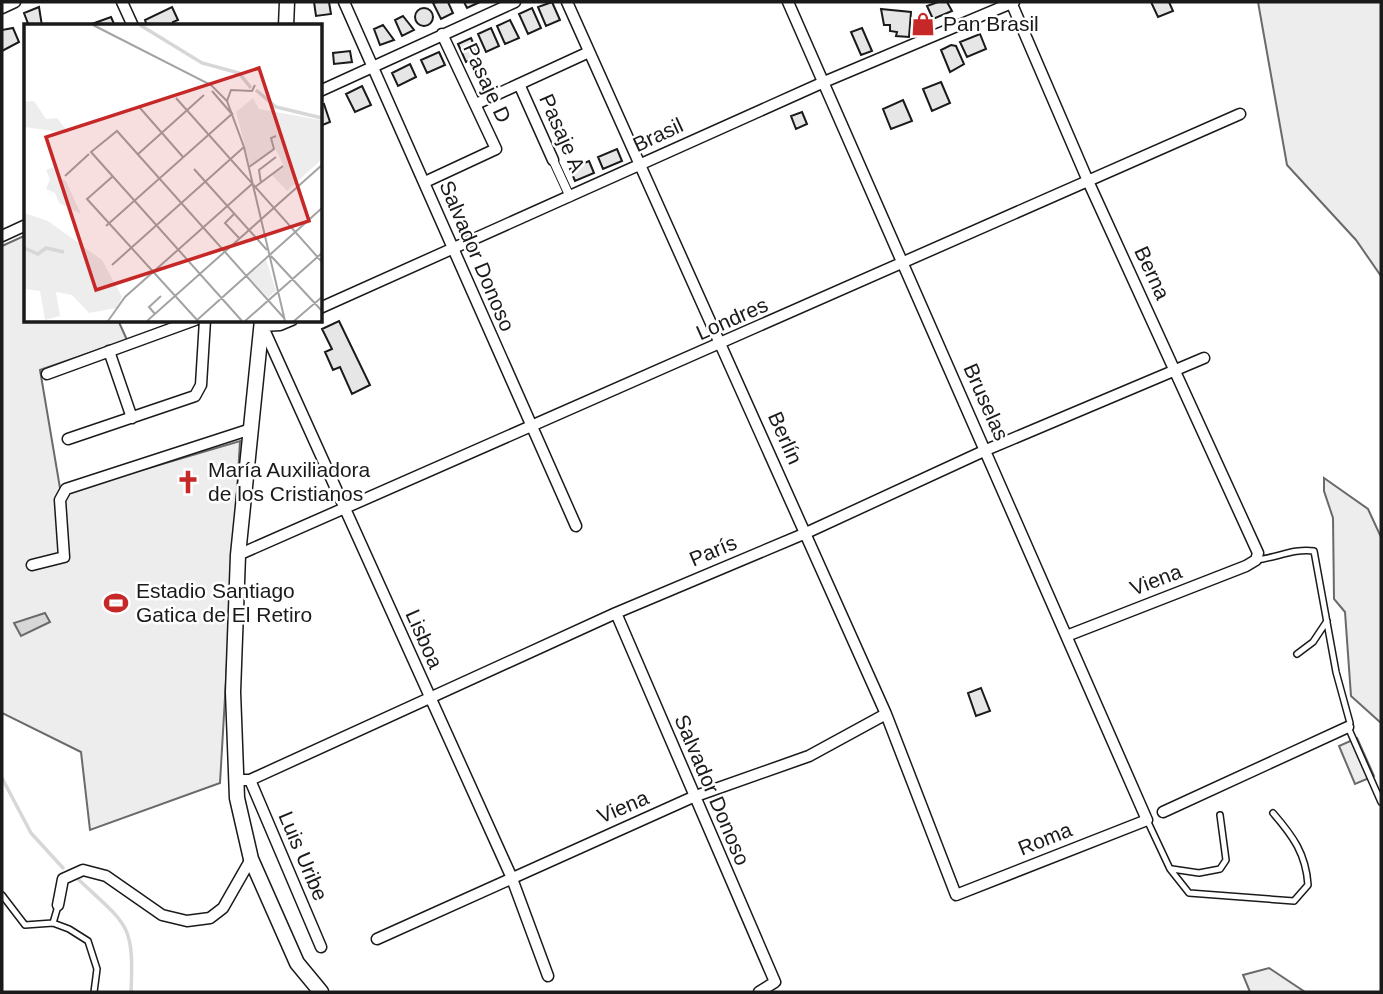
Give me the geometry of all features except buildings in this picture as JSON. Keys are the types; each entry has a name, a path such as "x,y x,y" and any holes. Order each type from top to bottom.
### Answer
{"street":[{"path":"2,8 15,2"},
{"path":"122,2 132,24"},
{"path":"286,24 288,2"},
{"name":"Salvador Donoso","path":"344,2 454,248 530,428 576,526"},
{"path":"322,90 514,2"},
{"name":"Berlín","path":"567,2 886,715 956,895"},
{"name":"Bruselas","path":"788,2 902,265 1069,635 1147,820"},
{"name":"Brasil","path":"322,306 570,198 824,82 1012,2"},
{"name":"Berna","path":"1012,2 1088,181 1255,544 1256,560"},
{"name":"Pasaje D","path":"425,182 496,149 442,34"},
{"path":"476,104 589,52"},
{"name":"Pasaje A","path":"519,84 570,198"},
{"name":"Londres","path":"238,555 722,345 1240,114"},
{"path":"2,236 24,226"},
{"path":"47,374 189,322"},
{"path":"68,439 192,398 198,393 201,385 205,322"},
{"path":"287,322 280,325 261,322 238,555 233,692 244,780 237,798 251,859 297,963 321,992"},
{"name":"Lisboa","path":"261,322 511,876 548,976"},
{"path":"109,351 132,418"},
{"name":"París","path":"244,780 616,613 806,533 986,450 1204,358"},
{"path":"32,565 64,557 60,500 66,489 251,429"},
{"name":"Viena","path":"1069,635 1256,560"},
{"name":"Salvador Donoso","path":"616,613 775,982 759,992"},
{"name":"Viena","path":"377,939 511,876 693,797 809,756 886,715"},
{"path":"1163,812 1348,727"},
{"name":"Luis Uribe","path":"244,780 321,947"},
{"name":"Roma","path":"956,895 1147,820"},
{"path":"58,905 63,879 83,870 106,876 162,915 187,920 210,918 223,908 251,859"}],"lane":[{"path":"1256,560 1275,559 1303,549 1314,551 1350,723 1348,727 1381,802"},
{"path":"1297,654 1313,642 1328,621"},
{"path":"1147,820 1170,869 1189,893 1294,901 1308,885 1307,863 1294,838 1273,814"},
{"path":"1170,869 1199,873 1220,869 1226,860 1220,816"},
{"path":"2,895 24,925 53,923 88,940 97,970 94,992"},
{"path":"53,923 58,905"}],"shaded area":[{"path":"1258,2 1381,2 1381,276 1356,240 1287,165"},
{"name":"Estadio Santiago Gatica de El Retiro","path":"24,236 24,322 119,322 127,340 40,370 61,494 240,441 220,783 90,830 81,752 2,713 2,246"},
{"path":"1324,478 1368,509 1381,537 1381,723 1351,696 1345,612 1334,599 1333,518 1324,491"},
{"path":"45,613 50,622 21,636 14,623"},
{"path":"1357,738 1374,776 1355,784 1339,746"},
{"path":"1269,968 1305,992 1250,992 1243,975"}],"waterway":[{"path":"2,778 31,833 63,868"},
{"path":"79,880 118,917 124,927 131,952 131,992"}],"place":[{"name":"Pan Brasil","path":"923,24"},
{"name":"María Auxiliadora de los Cristianos","path":"188,482"},
{"name":"Estadio Santiago Gatica de El Retiro","path":"116,603"}]}
